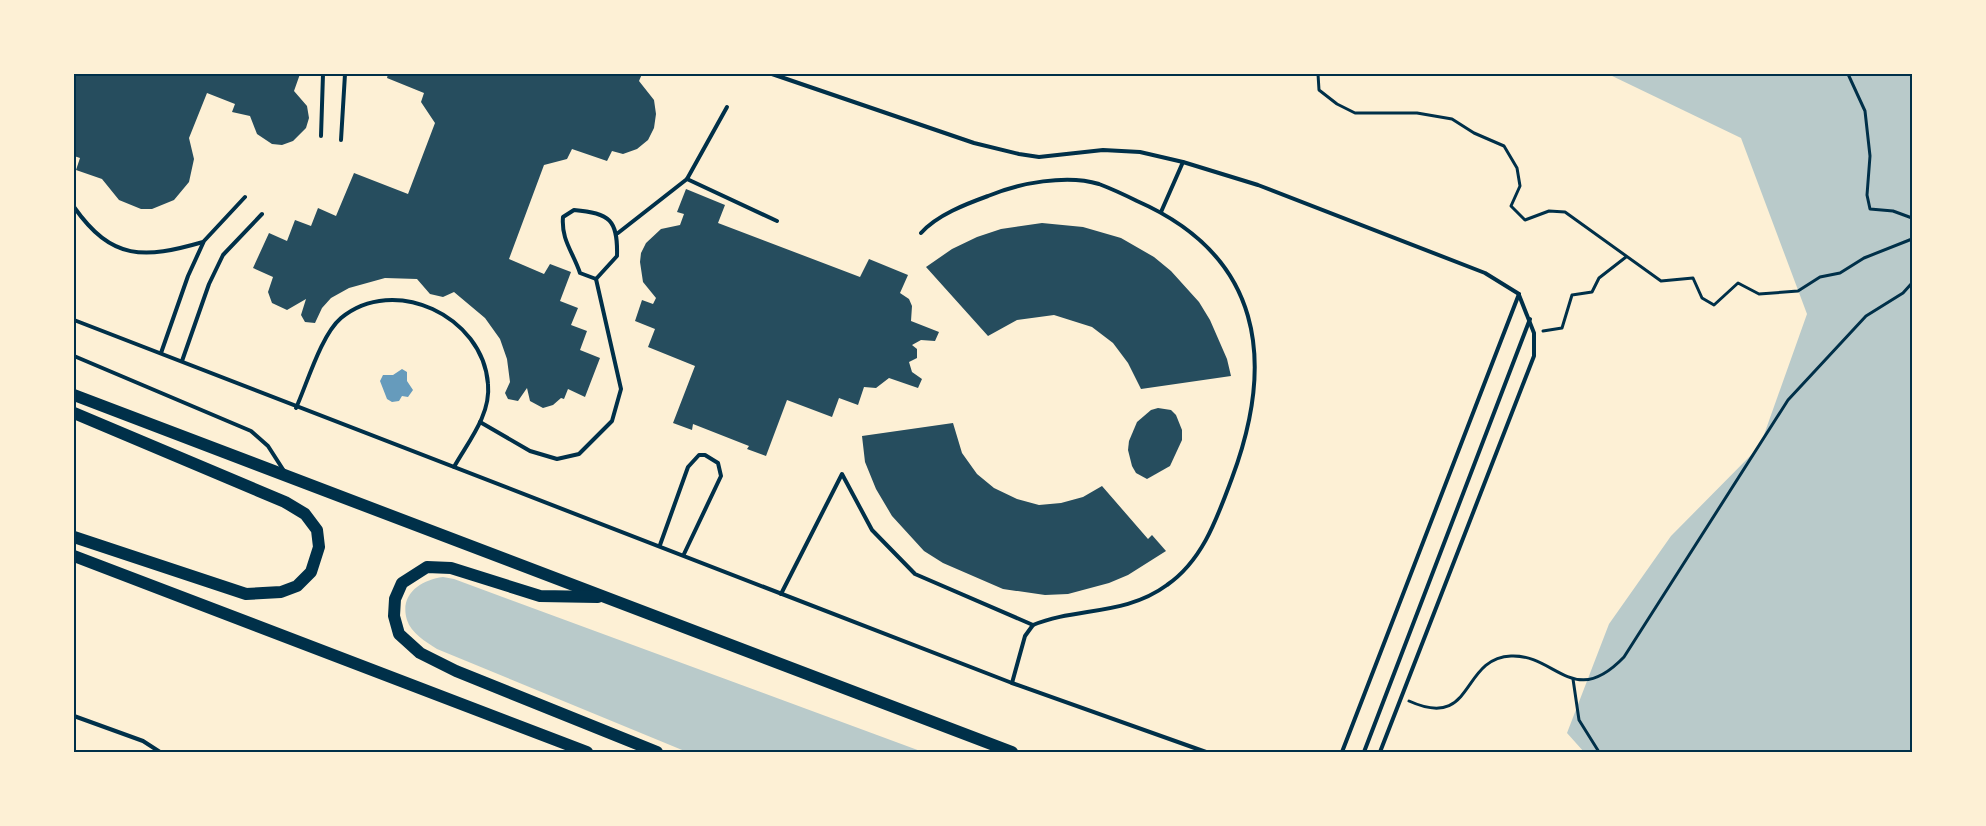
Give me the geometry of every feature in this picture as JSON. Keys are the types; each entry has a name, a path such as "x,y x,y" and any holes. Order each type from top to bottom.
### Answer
{"main road":[{"path":"74,395 1012,753"},
{"path":"74,413 285,502 305,514 317,530 319,547 311,572 297,586 281,592 246,594 74,537"},
{"path":"74,556 587,753"},
{"path":"608,598 540,596 451,568 426,567 402,583 395,599 394,616 399,634 420,653 657,753"}],"lane":[{"path":"321,136 323,74"},
{"path":"341,140 345,74"},
{"path":"772,74 974,143 1019,154 1039,157 1103,150 1140,152 1183,162 1258,185 1485,273 1519,294 1534,333 1534,356 1380,753"},
{"path":"618,233 687,179 727,107"},
{"path":"1161,212 1183,162"},
{"path":"687,179 777,221"},
{"path":"781,594 842,474 872,530 915,574 1033,625 1106,610 1147,597 1166,586 1180,575 1204,543 1234,472 1256,389 1250,324 1239,295 1219,259 1193,233 1161,212 1098,184 1039,182 1006,188 978,200 937,220 921,233"},
{"path":"161,353 188,276 204,241 246,197"},
{"path":"74,207 95,232 107,242 141,254 166,253 204,241"},
{"path":"574,210 594,212 608,218 618,233 617,256 596,279 580,273 573,253 562,235 563,218 574,210"},
{"path":"182,361 209,284 223,255 261,214"},
{"path":"480,422 531,451 557,459 579,454 612,421 621,389 596,279"},
{"path":"1342,753 1519,294"},
{"path":"296,408 329,333 340,319 366,303 383,298 407,300 431,308 459,326 474,345 485,366 488,386 487,404 480,422 454,467"},
{"path":"1364,753 1530,318"},
{"path":"74,320 296,408 684,554 1012,683 1206,753"},
{"path":"74,356 251,431 268,446 286,474"},
{"path":"660,545 688,467 692,459 705,455 718,463 721,476 684,554"},
{"path":"1012,683 1024,636 1033,625"},
{"path":"74,716 143,741 160,753"}],"path":[{"path":"1318,74 1319,90 1337,104 1355,113 1417,113 1452,119 1474,133 1504,146 1516,168 1520,186 1511,206 1525,220 1549,211 1565,212 1596,232 1660,281 1693,278 1702,298 1714,305 1738,284 1759,294 1798,291 1820,277 1840,273 1864,258 1912,239"},
{"path":"1848,74 1865,111 1870,156 1866,195 1870,209 1893,211 1912,218"},
{"path":"1534,333 1562,328 1572,295 1592,292 1599,278 1626,257"},
{"path":"1402,698 1425,708 1442,710 1454,702 1486,664 1512,656 1531,659 1573,679 1600,676 1624,657 1788,400 1866,316 1903,293 1912,283"},
{"path":"1573,679 1579,720 1599,753"}],"shaded area":[{"path":"1608,74 1912,74 1912,752 1584,752 1567,733 1609,624 1671,536 1760,446 1807,314 1741,138"},
{"path":"443,577 454,579 923,752 687,752 437,649 424,640 409,625 405,611 406,603 409,596 420,585"}],"water":[{"path":"402,369 407,372 407,381 413,390 408,397 402,396 399,401 392,402 387,399 380,381 383,375 393,375"}],"building":[{"path":"74,74 300,74 294,91 307,106 309,118 306,128 293,141 282,145 272,144 257,134 250,116 232,112 235,104 207,93 189,138 194,159 189,182 174,200 152,209 141,209 119,200 102,179 76,170 80,158 74,156"},
{"path":"388,74 642,74 639,81 654,100 656,114 654,128 648,140 637,149 623,154 612,151 607,161 572,149 567,159 544,165 509,259 544,274 550,264 571,272 560,301 578,308 571,325 587,331 580,350 600,358 585,397 568,389 564,399 561,398 553,405 543,408 530,401 527,388 518,401 508,399 505,393 510,382 507,359 500,339 485,318 454,292 443,297 430,294 417,279 385,278 349,288 331,298 322,308 315,323 305,322 301,315 306,299 287,310 272,303 268,292 273,277 253,268 269,233 287,241 295,220 311,226 318,208 336,216 354,173 408,194 435,123 421,102 424,93 387,78"},
{"path":"686,189 725,205 718,223 860,277 869,259 908,275 900,293 909,299 912,306 911,321 939,332 935,341 921,340 912,345 917,349 917,358 909,362 912,372 922,379 918,388 889,378 876,388 864,387 858,405 839,398 832,417 787,400 766,456 747,449 749,446 693,424 692,430 673,423 695,366 648,347 655,329 635,321 642,300 653,304 656,298 643,282 641,253 646,243 661,229 680,225 684,214 677,212"},
{"path":"1042,223 1083,227 1121,238 1154,257 1171,271 1199,302 1210,320 1227,359 1231,376 1141,389 1128,363 1113,343 1092,327 1054,315 1017,320 988,336 926,267 952,249 977,237 1001,229"},
{"path":"1158,408 1171,410 1176,415 1182,430 1182,440 1170,466 1147,479 1136,473 1132,466 1128,450 1129,441 1137,422 1151,410"},
{"path":"953,423 962,453 977,474 994,488 1017,499 1039,505 1061,503 1083,497 1102,486 1148,539 1152,535 1166,551 1128,575 1109,583 1068,594 1045,595 1003,589 943,563 924,551 892,516 876,489 865,462 862,436"}]}
